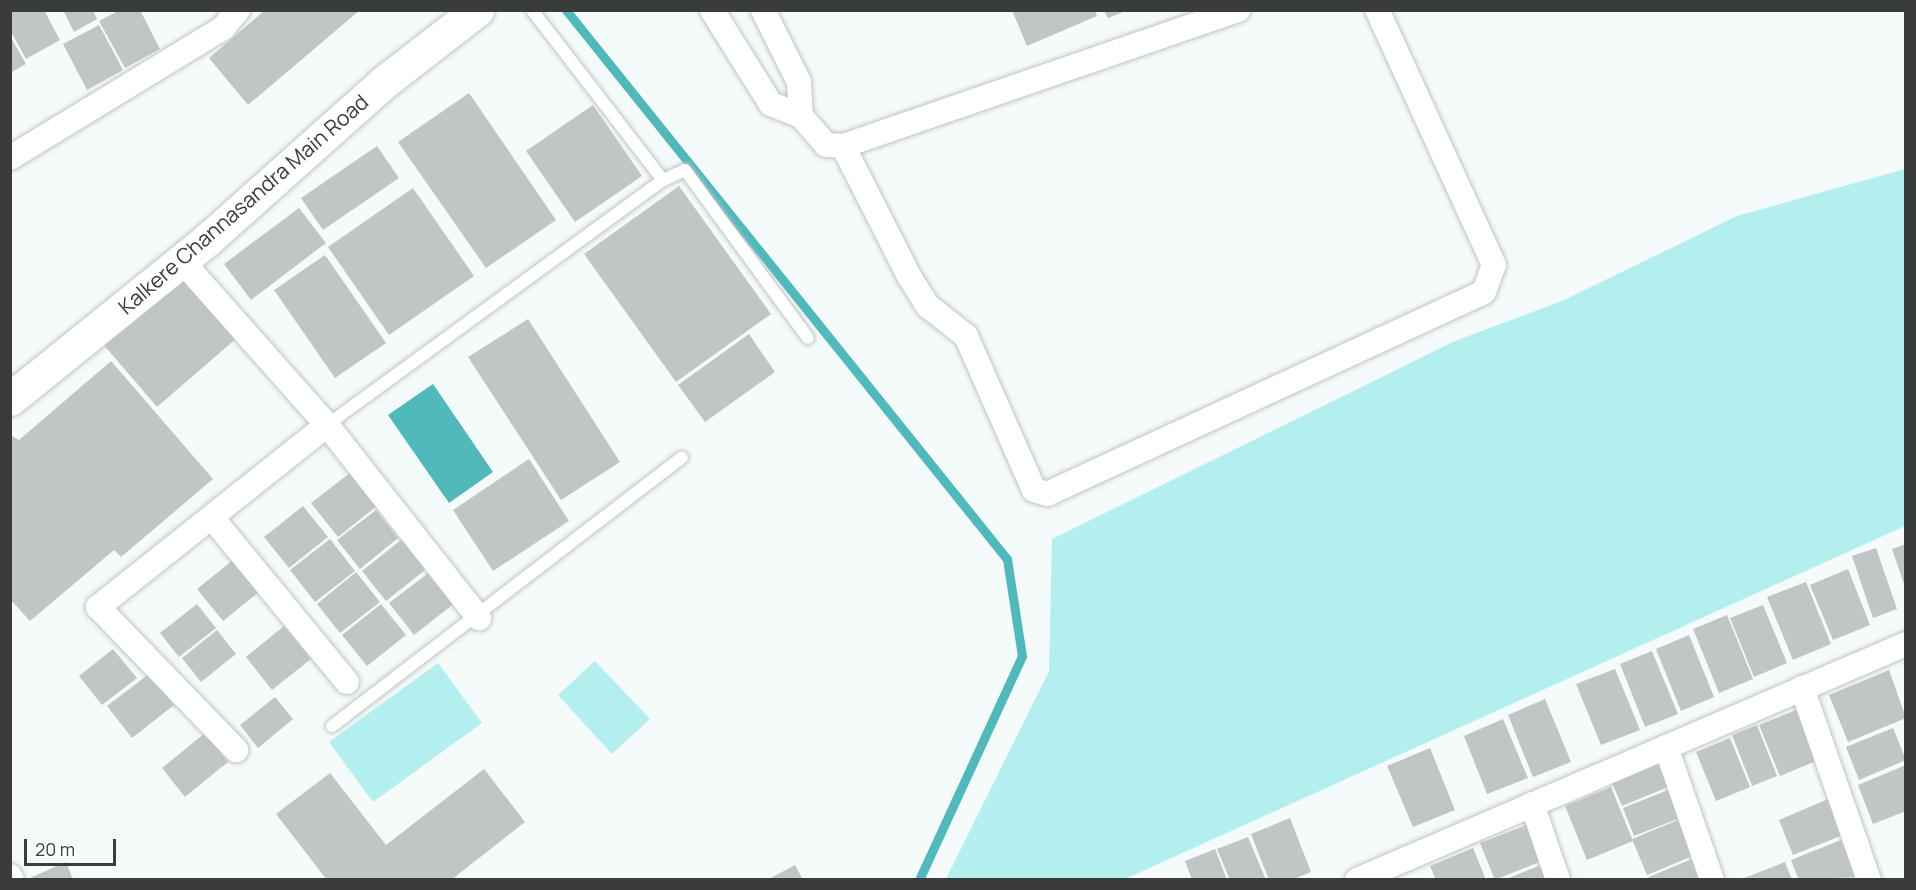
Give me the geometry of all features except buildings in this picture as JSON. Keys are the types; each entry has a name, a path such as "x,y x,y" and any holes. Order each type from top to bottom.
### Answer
{"main road":[{"name":"Kalkere Channasandra Main Road","path":"10,399 182,260 384,82 477,10"}],"street":[{"path":"10,158 222,28 238,10"},
{"path":"712,10 771,104 801,116 826,145 843,146 1238,10"},
{"path":"763,10 799,82 801,116"},
{"path":"843,146 909,276 928,306 966,336 1034,490 1047,494 1484,292 1494,265 1377,10"},
{"path":"182,260 327,425 479,618"},
{"path":"236,750 98,607 213,519 327,425"},
{"path":"213,519 347,682"},
{"path":"1357,879 1403,870 1532,804 1905,644"},
{"path":"1803,688 1869,879"},
{"path":"1666,747 1712,879"},
{"path":"1532,804 1558,879"}],"lane":[{"path":"532,10 663,180"},
{"path":"327,425 663,180 685,170 808,338"},
{"path":"332,726 479,618 682,457"}],"shaded area":[{"path":"1905,169 1905,526 1125,879 946,879 1049,671 1052,539 1455,341 1562,301 1737,216"},
{"path":"433,384 493,472 449,503 388,415"},
{"path":"595,661 650,719 612,754 558,695"},
{"path":"438,663 482,723 373,802 329,742"}],"waterway":[{"path":"566,10 1007,559 1022,656 919,880"}]}
